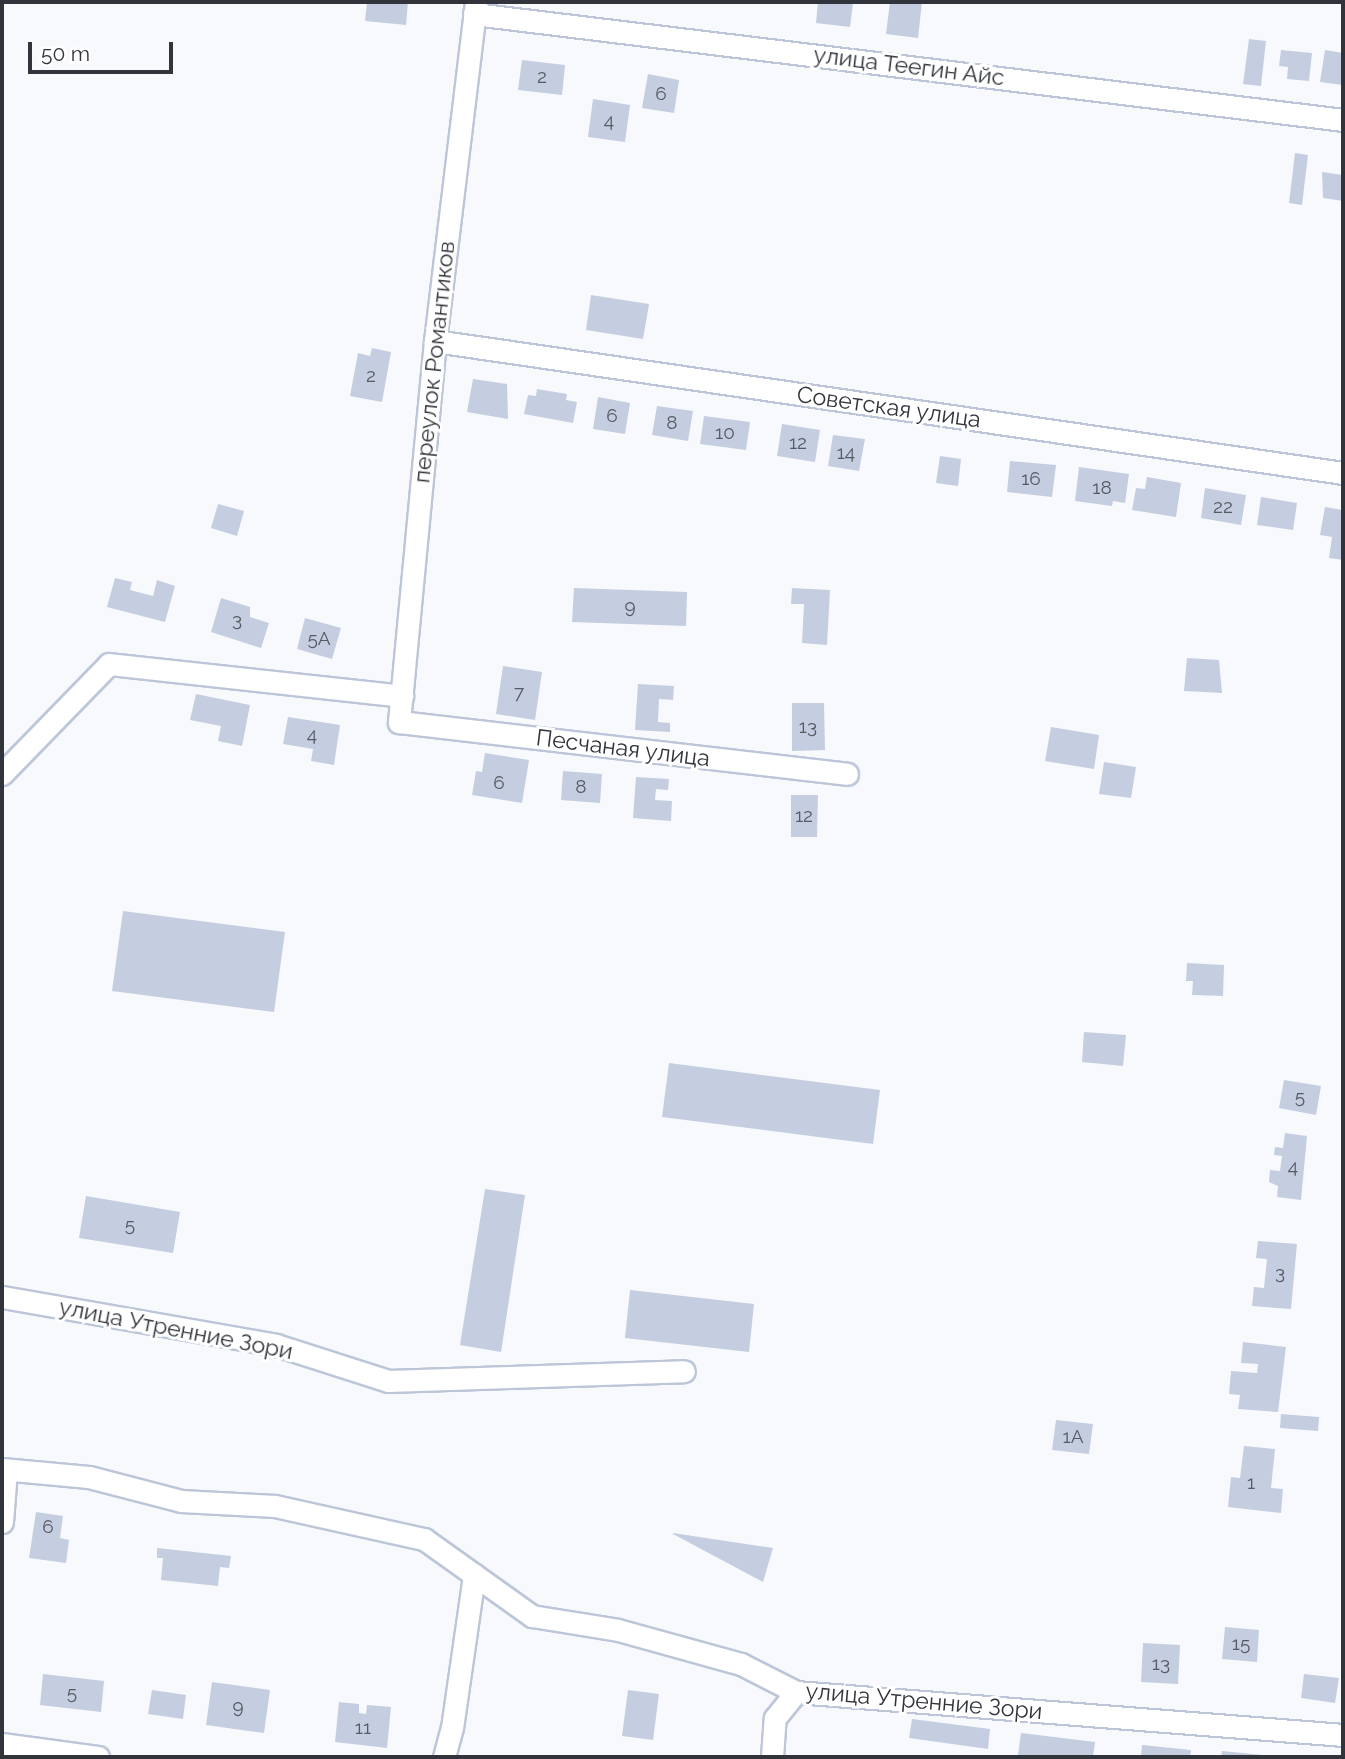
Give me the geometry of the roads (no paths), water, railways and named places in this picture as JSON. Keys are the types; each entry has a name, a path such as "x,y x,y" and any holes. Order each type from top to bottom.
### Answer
{"street":[{"name":"улица Теегин Айс","path":"475,8 1343,120"},
{"name":"переулок Романтиков","path":"399,722 435,341 475,8"},
{"name":"Советская улица","path":"435,341 1343,473"},
{"path":"2,774 109,664 402,696"},
{"name":"Песчаная улица","path":"399,722 847,774"},
{"name":"улица Утренние Зори","path":"2,1297 276,1345 388,1381 684,1371"},
{"path":"2,1522 4,1469"},
{"name":"улица Утренние Зори","path":"4,1469 89,1477 181,1501 275,1506 424,1539 532,1616 618,1630 741,1664 796,1692 1343,1735"},
{"path":"444,1757 453,1728 474,1575"},
{"path":"772,1757 775,1718 796,1692"},
{"path":"2,1744 98,1757"}]}
